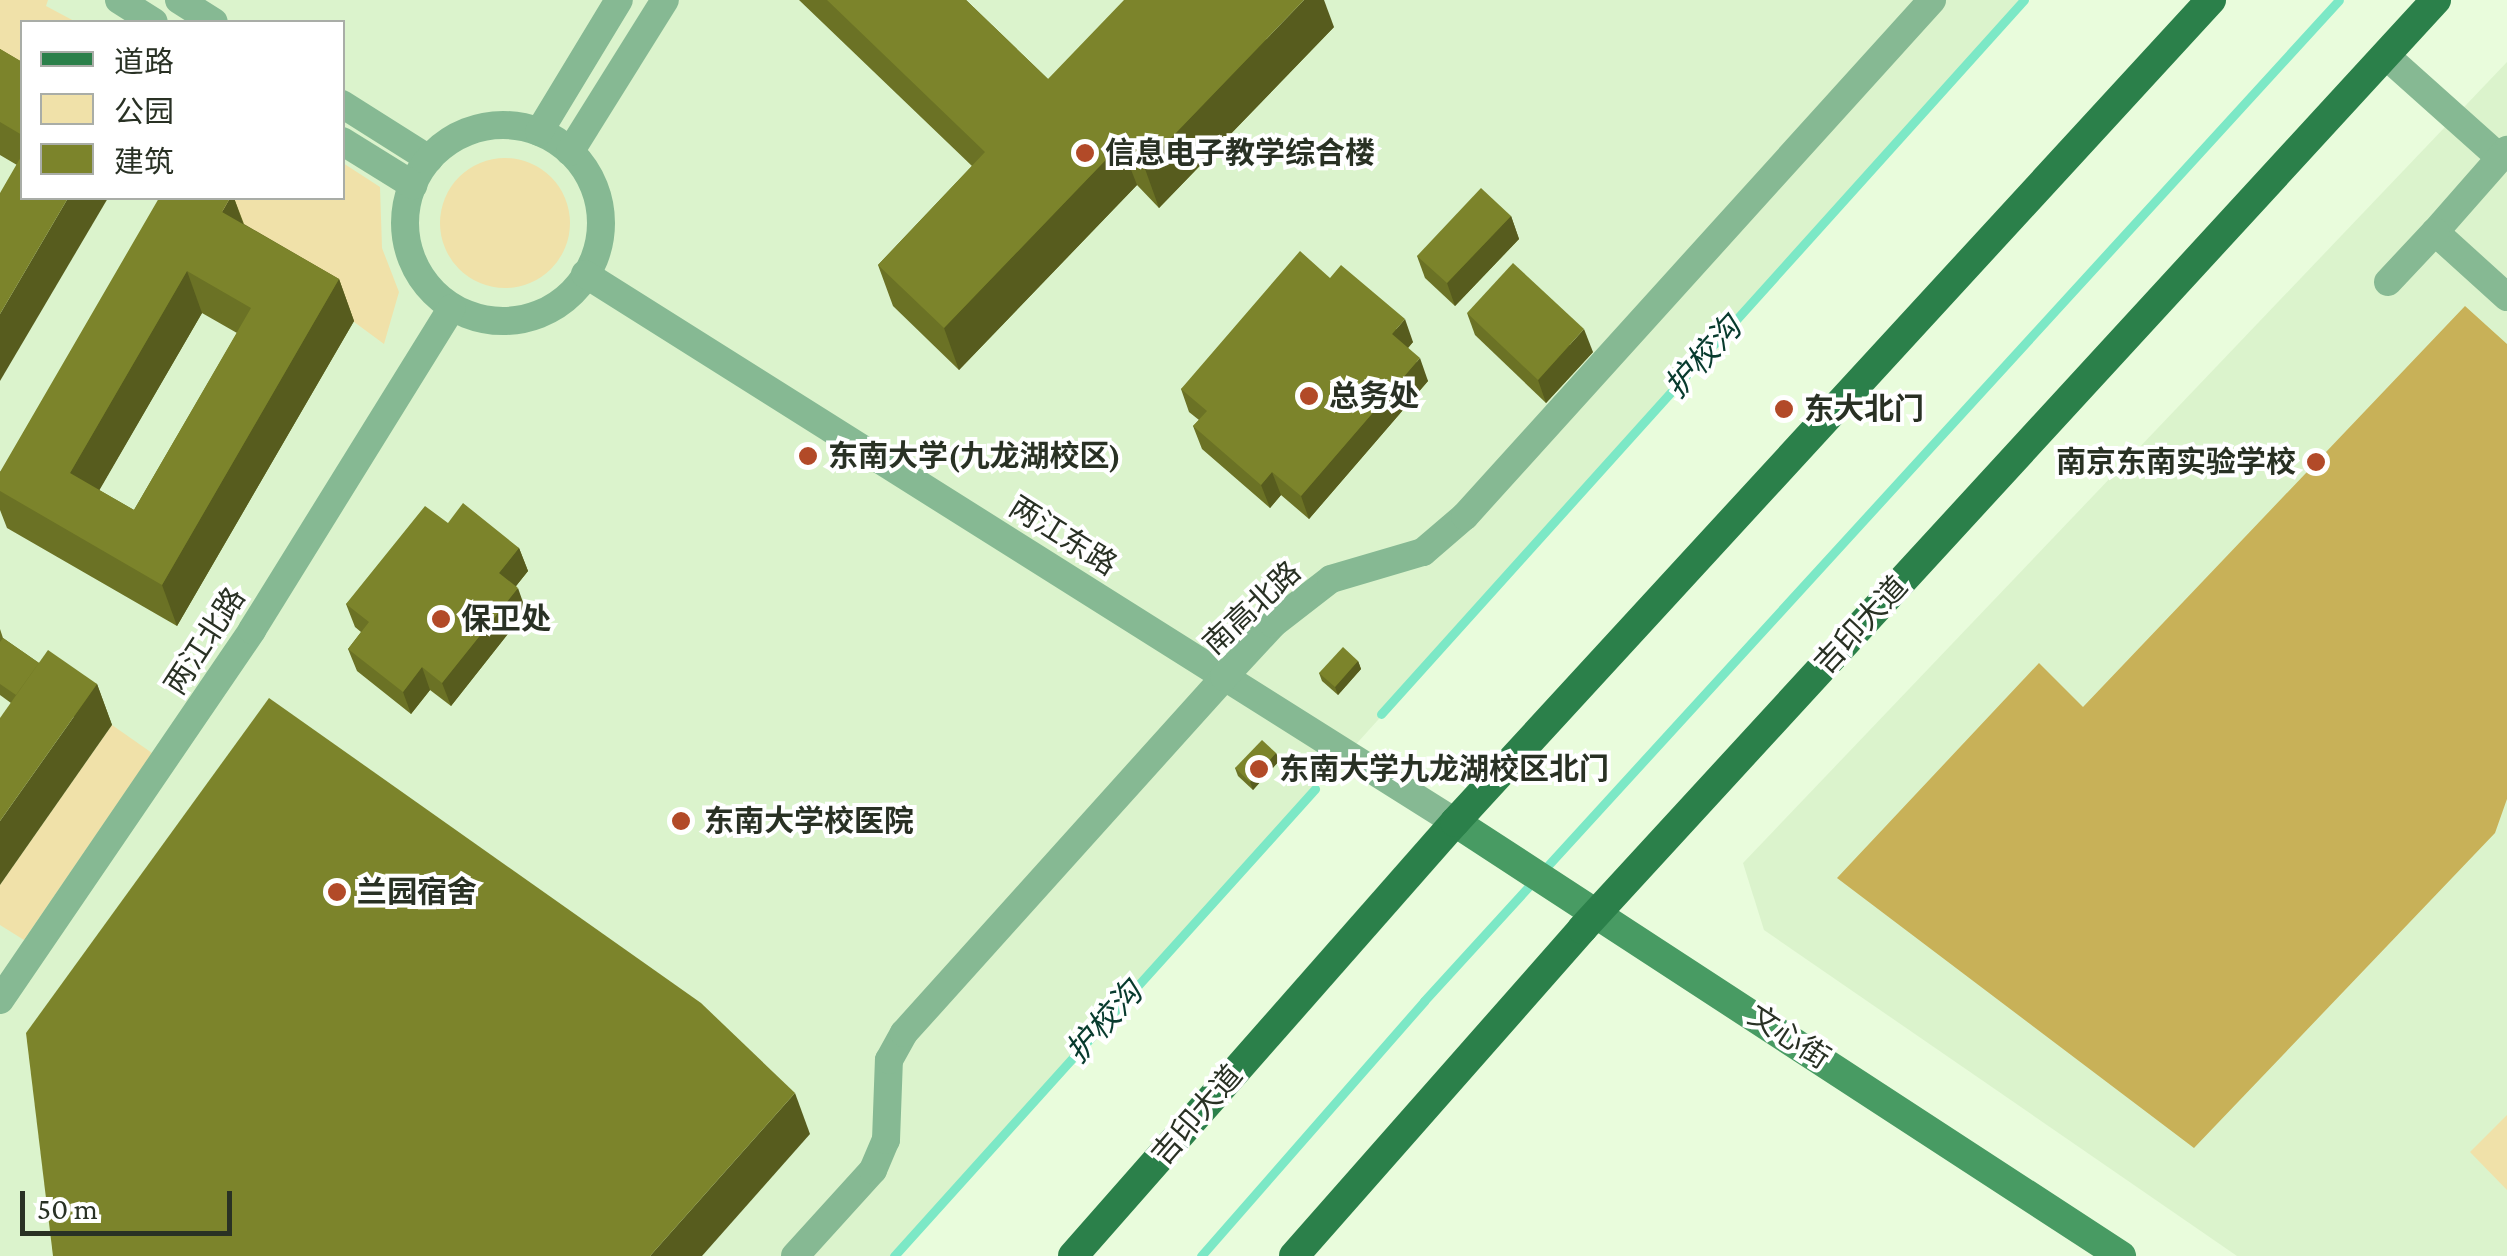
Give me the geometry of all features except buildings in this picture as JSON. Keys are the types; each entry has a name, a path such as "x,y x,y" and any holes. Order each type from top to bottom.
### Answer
{"main road":[{"name":"吉印大道","path":"1073,1256 1455,822 2210,0"},
{"name":"吉印大道","path":"1294,1256 1598,912 2436,0"}],"street":[{"path":"119,0 151,20"},
{"path":"178,0 211,20"},
{"path":"539,132 618,0"},
{"path":"570,152 665,0"},
{"name":"南高北路","path":"795,1256 872,1170 886,1140 889,1060 904,1034 1224,678 1273,624 1331,580 1423,552 1465,516 1932,0"},
{"path":"2385,55 2503,154 2388,282"},
{"path":"345,106 429,159"},
{"path":"497,124 539,132 570,152 597,193 601,226 585,274 550,309 517,320 484,320 452,308 412,261 404,231 413,185 429,159 466,131 497,124"},
{"path":"345,143 413,185"},
{"path":"2435,232 2507,297"},
{"name":"两江东路","path":"585,274 1455,822"},
{"name":"两江北路","path":"0,1000 252,630 452,308"},
{"name":"文心街","path":"1455,822 2121,1256"}],"shaded area":[{"name":"东南大学(九龙湖校区)","path":"0,0 2028,0 894,1256 0,1256"},
{"name":"南京东南实验学校","path":"2507,62 2507,1256 2237,1256 1764,930 1743,863"},
{"path":"2465,306 2507,344 2507,799 2495,833 2194,1148 1837,878 2039,663 2083,707"}],"green space":[{"path":"0,0 48,0 46,6 72,20 20,20 20,94 0,82"},
{"path":"505,158 530,163 551,177 565,198 570,223 565,248 551,269 530,283 505,288 480,283 459,269 445,248 440,223 445,198 459,177 480,163"},
{"path":"345,164 380,187 382,248 399,292 384,344 189,200 345,200"},
{"path":"112,725 152,753 24,940 0,925 0,885"},
{"path":"2507,1115 2507,1190 2470,1152"}],"waterway":[{"name":"护校沟","path":"1381,714 2024,0"},
{"path":"1201,1256 1424,1001 2339,0"},
{"name":"护校沟","path":"894,1256 1315,789"}],"place":[{"name":"信息电子教学综合楼","path":"1085,153"},
{"name":"总务处","path":"1309,396"},
{"name":"东大北门","path":"1784,409"},
{"name":"东南大学(九龙湖校区)","path":"808,456"},
{"name":"南京东南实验学校","path":"2316,462"},
{"name":"保卫处","path":"441,619"},
{"name":"东南大学九龙湖校区北门","path":"1259,769"},
{"name":"东南大学校医院","path":"681,821"},
{"name":"兰园宿舍","path":"337,892"}]}
